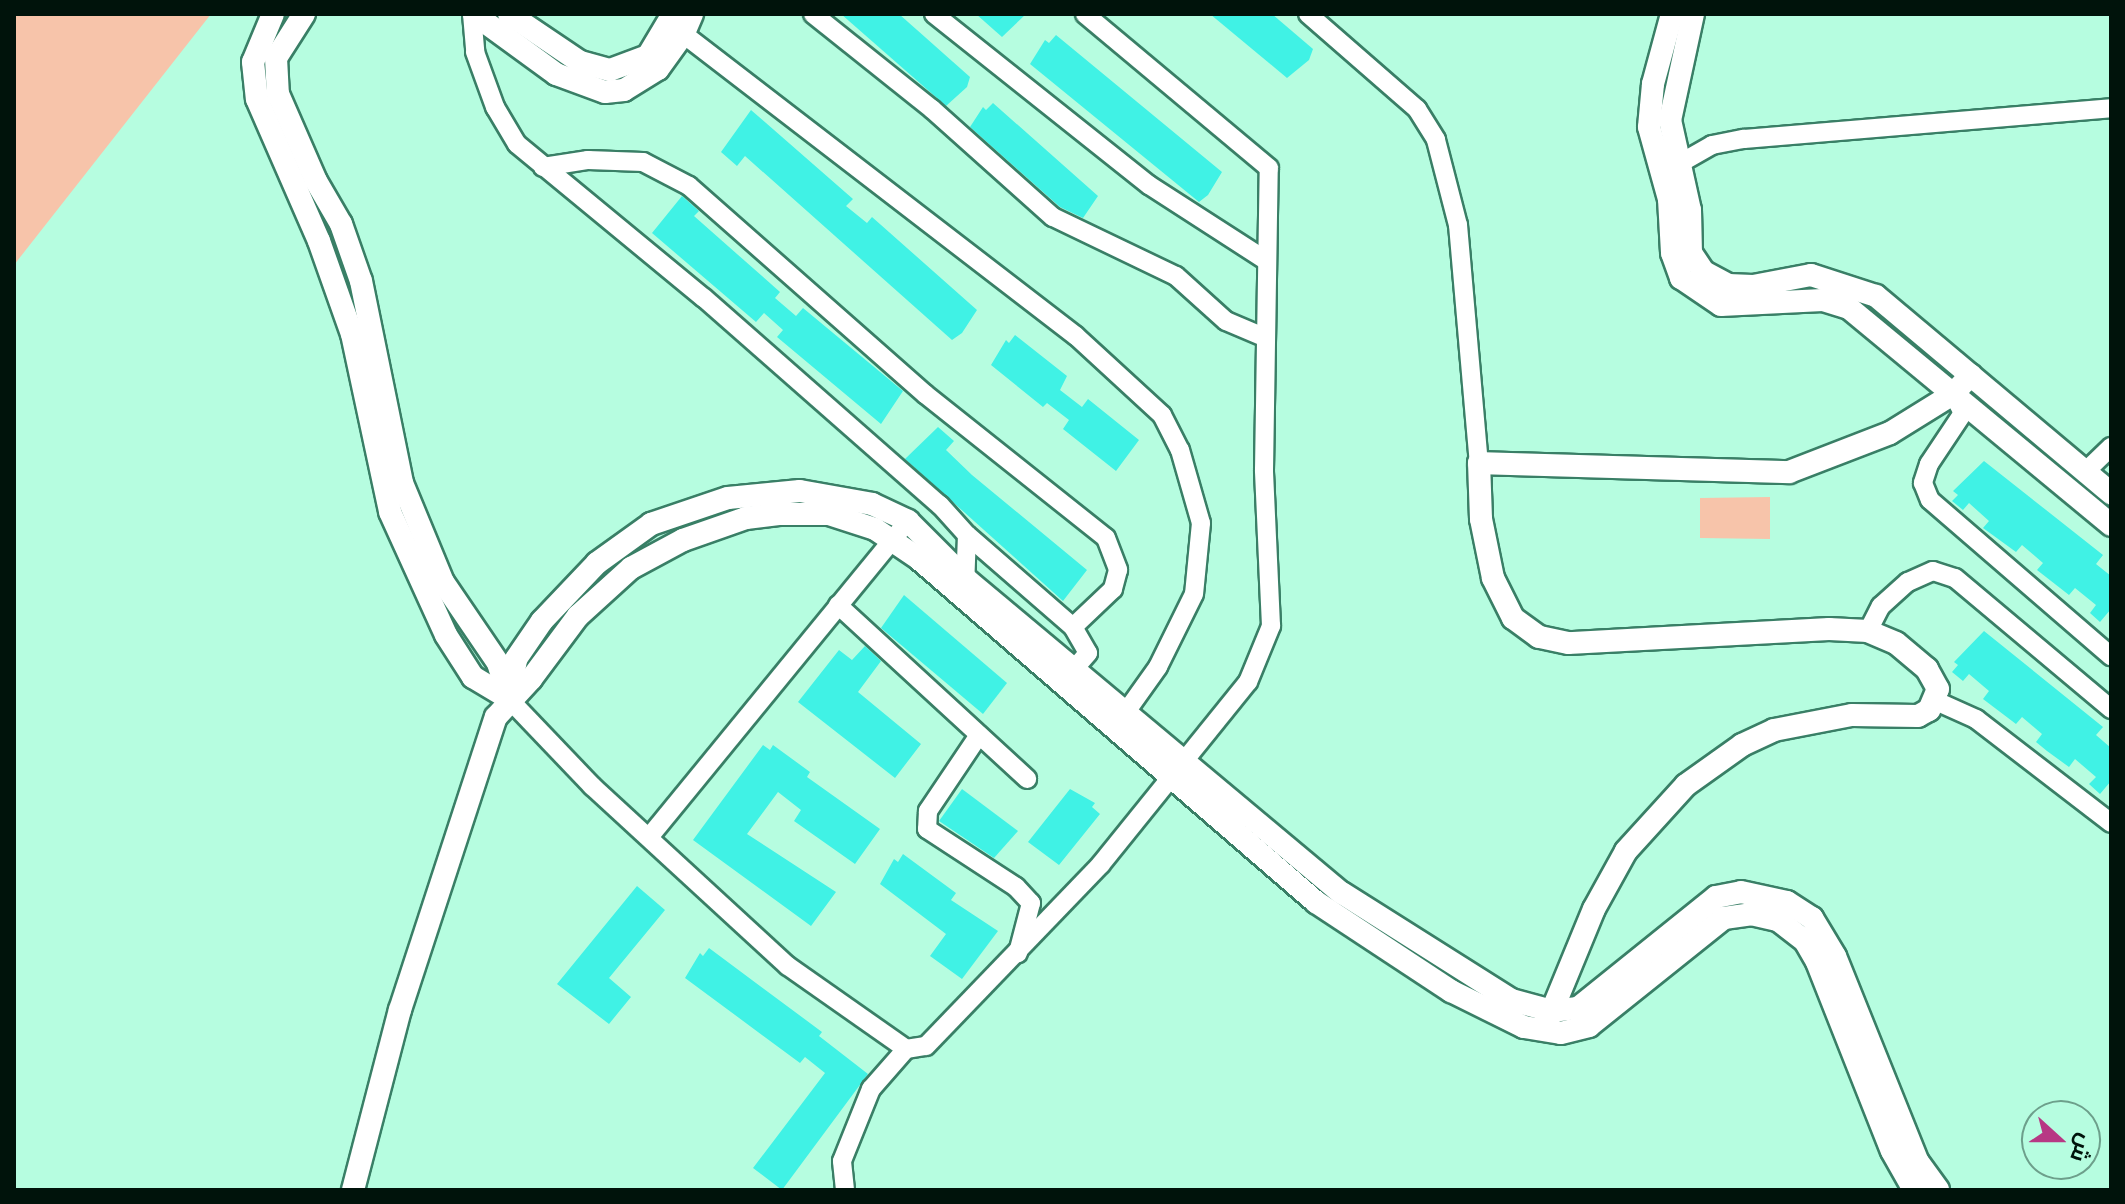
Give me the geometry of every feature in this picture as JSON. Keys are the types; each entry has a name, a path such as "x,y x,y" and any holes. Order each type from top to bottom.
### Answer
{"street":[{"path":"273,14 253,62 257,99 319,241 352,334 390,512 446,635 473,677 508,698 592,786 650,836 788,966 906,1049"},
{"path":"304,14 276,58 278,94 341,224 361,281 402,483 443,582 498,663 508,698"},
{"path":"473,14 556,74 605,92 644,81 680,21"},
{"path":"473,14 475,52 495,107 517,144 704,298 940,505 967,535 1073,627 1088,653 1076,667"},
{"path":"509,14 580,62 610,70 648,56 680,21"},
{"path":"813,14 932,109 1053,217 1176,276 1226,321 1266,338"},
{"path":"934,14 1149,185 1267,261"},
{"path":"845,1190 842,1161 871,1089 906,1049 926,1046 1017,955 1180,769 1248,682 1271,626 1264,470 1269,168 1085,14"},
{"path":"1308,14 1417,109 1436,140 1458,225 1481,519 1493,578 1513,618 1549,641 1868,631 1896,643 1927,669 1935,678 1936,701"},
{"path":"1672,14 1649,104 1649,127 1670,169 1691,253 1704,272 1728,285 1753,286 1811,275 1876,296 2111,493"},
{"path":"1693,14 1670,120 1672,253 1681,278 1721,305 1823,300 1849,308 2111,525"},
{"path":"680,21 1076,336 1162,415 1180,450 1201,523 1199,557 1194,594 1182,621 1121,719"},
{"path":"1670,169 1712,145 1744,139 2111,108"},
{"path":"543,167 588,160 643,162 689,186 925,394 1106,538 1118,570 1113,589 1073,627"},
{"path":"1479,463 1789,472 1890,433 1953,394 1971,375"},
{"path":"1953,394 1963,413 1929,464 1923,483 1930,500 2111,656"},
{"path":"2086,471 2111,447"},
{"path":"508,698 516,659 542,621 597,563 651,524 728,498 800,491 872,504 908,521 964,590 1180,769 1316,902 1451,991 1524,1027 1548,1021 1591,1000 1716,897 1741,892 1787,902 1812,918 1835,956 1918,1162 1938,1190"},
{"path":"353,1190 400,1010 496,717 508,698 531,679 605,589 683,540 746,518 829,514 893,541 1076,667 1121,719"},
{"path":"650,836 908,521"},
{"path":"964,590 967,535"},
{"path":"1868,631 1881,606 1908,582 1933,571 1944,574 2111,709"},
{"path":"838,605 1027,779"},
{"path":"1548,1021 1587,924 1626,851 1686,785 1742,745 1774,730 1839,716 1918,716 1936,701"},
{"path":"1936,701 1976,719 2111,823"},
{"path":"979,735 928,811 927,829 1016,887 1031,903 1017,955"},
{"path":"1548,1021 1561,1033 1589,1026 1614,1011 1724,918 1751,914 1778,920 1805,941 1817,962 1892,1151 1914,1190"}],"shaded area":[{"path":"14,14 211,14 14,265"},
{"path":"1770,497 1770,539 1700,538 1700,498"}],"building":[{"path":"841,14 899,14 970,77 967,87 946,106"},
{"path":"976,14 1026,14 1002,37"},
{"path":"1210,14 1272,14 1313,49 1309,60 1287,78"},
{"path":"1056,35 1222,172 1208,195 1199,202 1030,64 1045,40 1049,43"},
{"path":"993,103 1098,196 1083,218 1060,207 970,127 983,107 986,110"},
{"path":"751,110 853,199 846,206 867,223 872,217 977,310 962,333 952,340 745,156 737,166 721,152"},
{"path":"682,196 699,211 694,216 780,292 775,298 796,316 803,308 903,391 881,424 777,337 783,330 764,313 756,322 652,233"},
{"path":"1015,335 1067,376 1060,390 1082,407 1088,399 1139,440 1116,471 1063,429 1069,420 1047,403 1043,407 991,365 1006,340 1009,343"},
{"path":"938,427 954,441 946,450 972,475 1087,570 1063,601 905,459"},
{"path":"1984,461 2103,555 2096,564 2111,576 2111,609 2100,622 2090,613 2096,605 2075,588 2069,595 2037,570 2043,563 2022,545 2016,552 1983,528 1989,521 1969,503 1963,510 1952,501 1958,495 1953,491"},
{"path":"904,595 1007,683 983,714 881,628"},
{"path":"1984,631 2103,727 2096,735 2111,748 2111,781 2100,794 2089,784 2096,777 2075,759 2069,767 2036,742 2042,734 2022,717 2016,724 1983,699 1989,691 1969,674 1963,681 1952,672 1958,665 1954,662"},
{"path":"865,646 881,661 858,692 921,744 895,778 798,702 839,650 852,660"},
{"path":"763,745 770,750 773,745 810,772 807,777 880,829 855,864 794,821 801,810 778,792 747,834 836,892 811,926 693,840"},
{"path":"962,789 1018,831 994,858 939,821"},
{"path":"1070,789 1095,803 1092,807 1100,814 1059,865 1028,842"},
{"path":"903,854 956,893 951,900 998,931 962,979 930,956 946,934 880,884 894,859 898,862"},
{"path":"637,886 665,910 609,978 631,997 609,1024 557,984"},
{"path":"709,948 822,1032 819,1036 868,1074 782,1190 753,1168 825,1073 805,1057 800,1063 685,978 700,953 703,956"}]}
